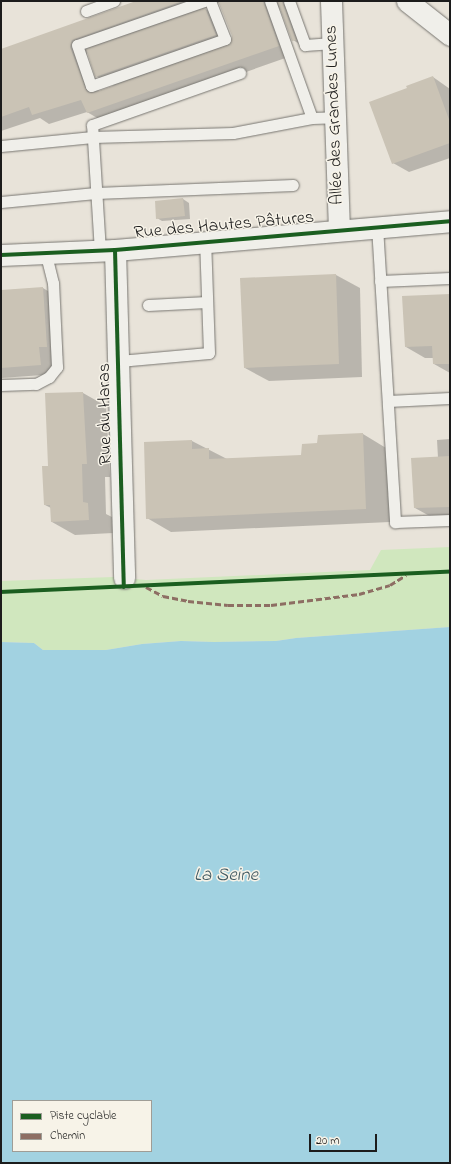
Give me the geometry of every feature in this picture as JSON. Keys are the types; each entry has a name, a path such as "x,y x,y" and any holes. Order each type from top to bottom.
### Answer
{"street":[{"name":"Allée des Grandes Lunes","path":"331,1 339,229"},
{"path":"407,1 450,35"},
{"name":"Rue des Hautes Pâtures","path":"1,255 108,250 339,229 450,221"},
{"name":"Rue du Haras","path":"108,250 119,361 124,578"}],"lane":[{"path":"86,11 114,1"},
{"path":"204,1 77,46 91,86 225,39 210,1"},
{"path":"270,1 312,118"},
{"path":"289,1 306,45 333,43"},
{"path":"108,250 96,193 92,125 240,73"},
{"path":"1,146 93,137 232,133 312,118 335,118"},
{"path":"1,202 96,193 293,185"},
{"path":"376,226 396,522 450,520"},
{"path":"119,361 209,353 205,242"},
{"path":"1,385 36,384 49,377 57,367 53,283 46,254"},
{"path":"380,281 450,278"},
{"path":"148,305 207,302"},
{"path":"388,401 450,398"}],"green space":[{"path":"450,547 450,627 296,638 276,641 181,641 142,644 106,650 43,650 34,643 1,642 1,581 113,577 146,580 370,570 381,550"}],"water":[{"name":"La Seine","path":"450,627 450,1163 1,1163 1,642 34,643 43,650 106,650 142,644 181,641 276,641 296,638"}],"building":[{"path":"136,1 183,1 72,40 70,47 87,92 93,93 230,44 232,36 218,1 263,1 279,46 87,113 81,100 32,115 29,107 1,117 1,49"},
{"path":"277,1 282,1 296,40 292,41"},
{"path":"205,8 216,35 95,77 86,49"},
{"path":"433,76 450,122 450,143 392,164 369,102 407,88 406,86"},
{"path":"183,198 185,216 156,219 155,201"},
{"path":"336,274 339,364 244,368 240,278"},
{"path":"43,287 47,347 39,347 41,365 1,368 1,290"},
{"path":"450,294 450,364 433,364 432,346 405,347 402,296"},
{"path":"83,392 87,464 82,464 83,502 88,503 89,520 51,522 50,505 44,505 42,466 48,466 45,393"},
{"path":"363,433 366,509 146,519 144,442 192,440 192,449 209,448 209,459 301,455 302,444 317,443 318,435"},
{"path":"450,456 450,507 414,508 411,458"}],"marked path":[{"path":"146,587 163,596 188,601 228,605 271,605 359,594 390,585 406,575"}],"cycle path":[{"path":"1,255 115,250 450,221"},
{"path":"115,250 124,587"},
{"path":"1,592 450,572"}]}
